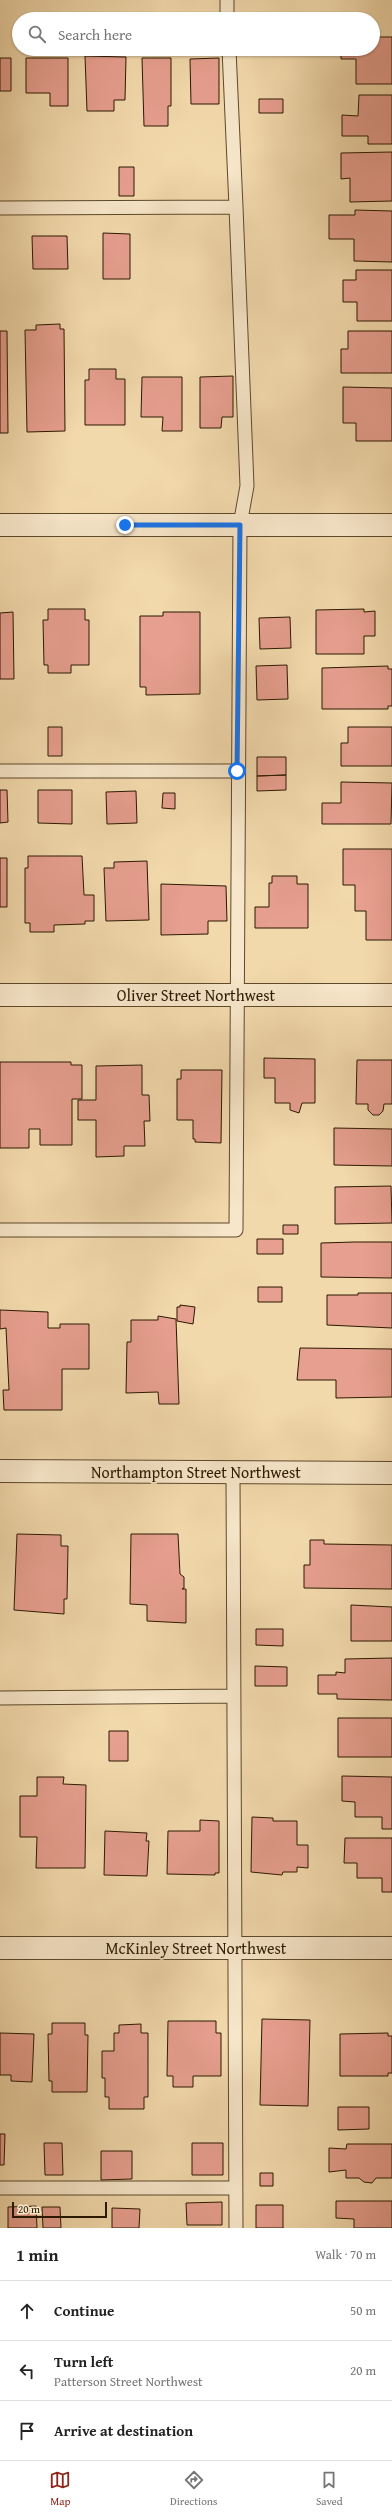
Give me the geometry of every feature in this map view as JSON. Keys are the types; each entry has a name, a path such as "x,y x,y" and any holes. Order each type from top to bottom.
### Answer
{"street":[{"path":"0,525 392,525"},
{"name":"Oliver Street Northwest","path":"0,995 392,996"},
{"name":"Northampton Street Northwest","path":"0,1471 392,1473"},
{"name":"McKinley Street Northwest","path":"0,1948 392,1948"}],"lane":[{"path":"227,0 227,12"},
{"path":"0,1230 236,1230 239,995 237,771 240,525 247,486 229,56"},
{"path":"0,208 236,207"},
{"path":"0,771 237,771"},
{"path":"233,1472 236,2228"},
{"path":"0,1698 234,1696"},
{"path":"0,2188 236,2188"}],"building":[{"path":"380,37 392,37 392,84 356,84 356,59 341,59 341,56 380,56"},
{"path":"85,56 126,57 125,100 114,100 114,111 87,111"},
{"path":"0,58 11,58 11,91 0,91"},
{"path":"26,58 68,58 68,106 50,106 50,93 26,93"},
{"path":"142,58 171,58 171,106 168,106 168,126 144,126"},
{"path":"219,58 219,104 191,104 190,59"},
{"path":"359,95 392,95 392,144 368,144 368,136 342,136 342,115 358,116"},
{"path":"259,99 283,99 283,113 259,113"},
{"path":"392,152 392,201 350,202 350,178 341,179 341,153"},
{"path":"119,167 134,167 134,196 119,196"},
{"path":"355,210 392,211 392,262 354,261 354,239 329,239 329,215 355,215"},
{"path":"103,233 130,234 130,279 103,279"},
{"path":"32,236 67,236 68,269 33,269"},
{"path":"356,270 392,270 392,321 357,321 357,302 343,302 343,280 356,280"},
{"path":"60,324 60,329 64,329 65,431 27,432 25,330 36,330 36,325"},
{"path":"0,331 7,331 8,433 0,433"},
{"path":"348,331 392,331 392,373 341,373 341,349 348,349"},
{"path":"89,369 116,369 116,379 125,379 125,425 85,425 85,380 89,380"},
{"path":"233,376 233,417 222,417 221,428 200,428 200,377"},
{"path":"142,377 182,377 182,431 162,431 163,417 141,417"},
{"path":"343,387 392,388 392,441 356,441 356,423 343,423"},
{"path":"48,609 85,609 85,620 89,620 89,665 71,665 71,673 48,673 48,665 44,665 43,620 48,620"},
{"path":"364,609 364,612 375,611 375,636 364,636 364,654 316,654 316,610"},
{"path":"13,612 14,679 0,679 0,613"},
{"path":"163,612 200,612 200,694 146,695 146,687 140,687 140,616 163,616"},
{"path":"290,617 291,648 260,649 259,618"},
{"path":"287,665 288,699 257,700 256,666"},
{"path":"388,666 388,669 392,669 392,706 388,706 388,709 322,709 322,668"},
{"path":"48,727 62,727 62,756 48,756"},
{"path":"348,727 392,727 392,766 341,766 341,743 348,743"},
{"path":"257,757 286,757 286,775 257,776"},
{"path":"286,775 286,790 257,791 257,776"},
{"path":"341,782 392,783 391,824 322,824 322,803 341,803"},
{"path":"0,790 7,790 8,822 0,823"},
{"path":"38,790 72,790 72,824 38,823"},
{"path":"136,791 137,823 107,824 106,792"},
{"path":"163,793 175,793 175,809 162,808"},
{"path":"343,849 392,849 392,940 366,940 366,911 355,911 355,885 343,885"},
{"path":"28,856 82,856 84,895 94,895 94,921 85,921 85,924 54,925 54,932 30,932 30,923 25,923 25,868 28,868"},
{"path":"0,858 7,858 7,907 0,907"},
{"path":"147,861 149,920 106,921 104,868 114,868 114,862"},
{"path":"272,876 297,876 297,884 308,884 308,928 255,928 255,907 269,907 269,883 272,883"},
{"path":"161,884 226,886 227,921 208,921 208,934 161,935"},
{"path":"264,1058 315,1059 315,1103 302,1103 299,1113 290,1110 290,1103 275,1103 275,1078 264,1078"},
{"path":"357,1060 392,1060 392,1104 384,1104 383,1111 379,1115 373,1115 368,1110 368,1104 356,1104"},
{"path":"0,1062 71,1062 71,1065 82,1065 82,1099 72,1099 72,1145 40,1145 40,1129 29,1129 29,1148 0,1148"},
{"path":"142,1065 142,1095 149,1095 150,1121 144,1121 145,1146 124,1146 124,1156 96,1157 96,1120 78,1120 78,1100 96,1100 96,1066"},
{"path":"181,1070 222,1070 221,1143 195,1142 195,1139 193,1139 193,1120 177,1120 177,1079 181,1079"},
{"path":"334,1128 392,1129 392,1166 334,1165"},
{"path":"391,1186 392,1223 335,1224 335,1187"},
{"path":"283,1225 298,1225 298,1234 283,1234"},
{"path":"257,1239 283,1239 283,1254 257,1254"},
{"path":"392,1242 392,1278 321,1277 321,1243"},
{"path":"258,1287 282,1287 282,1302 258,1302"},
{"path":"358,1293 392,1293 392,1328 327,1325 327,1295 358,1295"},
{"path":"180,1305 195,1307 193,1324 177,1321 177,1307 180,1307"},
{"path":"0,1310 48,1312 48,1328 60,1328 60,1324 89,1324 89,1369 62,1369 62,1410 4,1410 3,1390 9,1390 6,1328 0,1329"},
{"path":"158,1316 176,1319 179,1404 159,1404 158,1392 126,1393 127,1342 131,1342 131,1320 158,1320"},
{"path":"300,1348 392,1349 392,1397 336,1398 336,1380 297,1380"},
{"path":"17,1534 61,1535 61,1546 68,1546 67,1599 64,1599 64,1614 14,1610"},
{"path":"131,1534 178,1534 180,1574 184,1577 184,1588 182,1589 186,1589 186,1623 147,1621 147,1605 130,1604"},
{"path":"310,1540 324,1540 324,1544 392,1545 392,1589 304,1588 304,1565 310,1565"},
{"path":"351,1605 392,1607 392,1641 351,1641"},
{"path":"256,1629 283,1629 283,1646 256,1645"},
{"path":"392,1658 392,1700 337,1699 337,1694 318,1694 318,1675 336,1675 336,1672 345,1673 345,1659"},
{"path":"255,1666 287,1667 287,1686 255,1686"},
{"path":"338,1718 392,1718 392,1757 338,1757"},
{"path":"109,1731 128,1731 128,1761 109,1761"},
{"path":"342,1776 392,1777 392,1829 382,1829 382,1817 355,1817 355,1802 342,1801"},
{"path":"37,1777 64,1777 63,1784 86,1785 85,1868 36,1868 37,1837 20,1837 20,1796 37,1796"},
{"path":"252,1817 273,1818 273,1821 297,1821 297,1845 308,1845 308,1868 297,1867 297,1872 283,1872 282,1875 251,1872"},
{"path":"200,1820 219,1821 219,1873 215,1873 215,1875 167,1874 168,1831 200,1831"},
{"path":"105,1831 147,1833 146,1841 149,1841 147,1876 104,1875"},
{"path":"345,1838 392,1838 392,1892 382,1892 382,1878 357,1878 357,1863 344,1863"},
{"path":"262,2019 310,2020 308,2106 260,2105"},
{"path":"168,2021 216,2021 216,2033 221,2033 221,2076 193,2076 193,2087 173,2087 173,2076 167,2076"},
{"path":"52,2023 85,2023 85,2035 88,2035 87,2092 52,2092 52,2081 49,2081 48,2034 52,2034"},
{"path":"141,2024 141,2033 148,2033 148,2097 144,2097 144,2109 109,2109 109,2097 105,2097 105,2078 102,2078 102,2051 114,2051 114,2033 119,2033 119,2025"},
{"path":"0,2033 34,2034 32,2082 11,2081 11,2075 0,2075"},
{"path":"388,2033 388,2036 392,2036 392,2073 388,2073 388,2076 340,2076 340,2034"},
{"path":"338,2107 369,2107 369,2129 338,2130"},
{"path":"0,2134 5,2134 4,2165 0,2165"},
{"path":"44,2143 62,2143 63,2175 45,2175"},
{"path":"192,2143 223,2143 223,2175 192,2175"},
{"path":"347,2144 392,2144 392,2178 376,2178 372,2183 364,2182 359,2178 346,2178 346,2170 329,2172 329,2148 346,2149"},
{"path":"101,2151 132,2151 132,2179 101,2180"},
{"path":"260,2173 273,2173 273,2186 260,2186"},
{"path":"336,2201 392,2201 392,2228 354,2228 354,2219 336,2218"},
{"path":"222,2202 222,2225 187,2225 186,2203"},
{"path":"256,2205 283,2205 283,2228 256,2228"},
{"path":"36,2206 37,2228 8,2228 8,2207"},
{"path":"42,2207 60,2207 61,2228 43,2228"},
{"path":"112,2208 140,2209 139,2228 112,2228"}],"route":[{"path":"125,525 240,525 237,771"}]}
